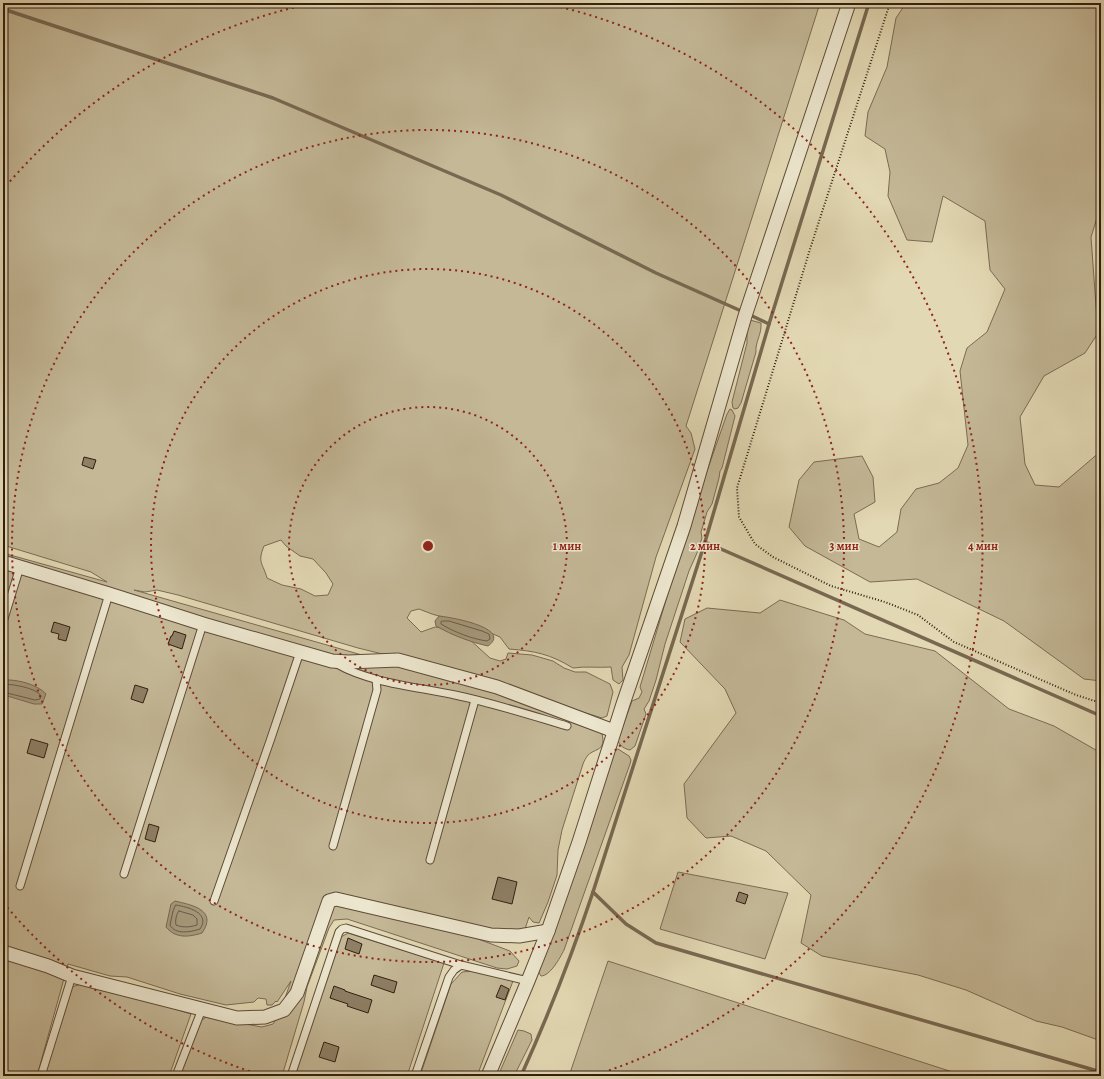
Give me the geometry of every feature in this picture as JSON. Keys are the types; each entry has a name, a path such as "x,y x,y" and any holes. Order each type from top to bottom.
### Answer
{"street":[{"path":"488,1076 548,931 579,842 614,731 684,526 745,316 850,3"},
{"path":"3,562 203,624 332,661 348,662 398,660 497,687 614,731"},
{"path":"3,952 48,966 72,976 237,1018 265,1017 284,1010 297,993 329,901 336,899 491,935 519,936 548,931"}],"lane":[{"path":"3,622 20,568"},
{"path":"20,886 109,594"},
{"path":"124,874 203,624"},
{"path":"214,900 300,652"},
{"path":"332,661 344,668 376,679 476,700 567,726"},
{"path":"333,846 377,690 376,679"},
{"path":"430,860 476,700"},
{"path":"291,1076 339,932 342,929 346,928 462,965 528,981"},
{"path":"415,1076 449,977 454,970 462,965"},
{"path":"41,1076 72,976"},
{"path":"176,1076 202,1009"}],"path":[{"path":"890,3 811,246 741,474 737,488 739,516 755,544 780,560 832,586 885,602 918,615 954,642 1076,695 1101,703"}],"shaded area":[{"path":"3,3 820,3 686,426 691,433 695,449 656,557 629,655 622,667 623,680 619,684 613,680 611,667 573,668 549,656 509,649 500,637 477,627 419,609 411,611 407,618 421,632 435,627 443,628 468,638 490,658 500,661 506,659 508,653 532,655 553,661 564,668 575,672 586,672 610,684 613,692 607,716 602,718 448,670 358,648 178,595 157,590 145,592 134,590 390,663 488,688 596,730 602,734 603,743 600,748 588,755 583,764 562,830 558,850 557,875 539,923 533,922 529,917 523,935 433,922 510,951 519,961 517,966 507,969 497,968 347,919 334,920 329,928 307,987 282,1076 176,1076 201,1019 204,1019 205,1017 262,1027 273,1024 279,1015 291,981 277,1002 276,1001 272,1005 267,1005 266,999 258,998 254,1002 226,1005 180,994 127,977 110,976 68,964 37,1076 3,1076 3,553 107,582 91,572 3,545","holes":["281,540 286,546 300,556 313,559 326,573 333,584 328,595 315,596 301,589 282,585 267,578 261,563 261,556 264,546"]},
{"path":"906,3 1101,3 1101,205 1091,237 1098,333 1085,353 1044,376 1020,417 1025,464 1035,485 1059,487 1101,451 1101,681 1084,679 1004,621 917,579 870,582 805,546 789,527 799,480 814,462 862,456 873,477 875,502 854,514 859,539 879,547 897,532 901,509 916,489 939,483 958,468 968,445 960,371 967,348 987,332 1005,289 990,270 985,221 943,196 932,242 907,240 888,196 890,172 885,149 865,136 868,112 887,67 896,18"},
{"path":"750,320 761,323 760,331 756,345 756,352 741,403 738,408 735,409 733,408 732,402 747,343 747,333"},
{"path":"730,409 735,416 712,504 707,512 701,532 702,538 689,571 665,644 649,701 644,709 646,714 635,746 628,750 621,746 618,740 632,701 639,698 642,692 640,687 675,570 690,529 707,471"},
{"path":"780,600 844,620 865,634 935,651 1009,709 1054,726 1101,753 1101,1041 1062,1027 1036,1021 966,990 918,975 822,956 801,943 811,895 766,851 731,836 706,838 687,818 684,784 736,713 725,689 680,642 685,619 707,608 760,613"},
{"path":"618,749 629,756 631,760 630,764 564,950 551,970 541,976 539,973 542,960 614,750"},
{"path":"678,872 788,893 765,959 660,929"},
{"path":"348,933 444,963 407,1076 294,1076 341,937"},
{"path":"608,961 965,1076 569,1076"},
{"path":"474,971 513,981 477,1076 420,1076 451,984 462,972"},
{"path":"87,982 191,1014 169,1076 44,1076 67,995 72,987"},
{"path":"518,1030 531,1034 532,1040 514,1076 498,1076"}],"water":[{"path":"439,616 466,621 477,625 486,629 492,634 494,640 488,646 455,635 436,626 435,621"},
{"path":"3,680 20,681 42,690 46,694 42,704 34,704 4,695"},
{"path":"175,901 189,904 201,910 205,914 207,919 202,933 183,936 174,934 166,927 171,904"}],"building":[{"path":"84,457 96,460 93,469 82,465"},
{"path":"54,622 70,627 66,641 58,639 59,634 51,632"},
{"path":"174,631 186,635 182,649 168,644"},
{"path":"135,685 148,689 143,703 131,699"},
{"path":"31,739 48,744 44,758 27,753"},
{"path":"149,824 159,827 155,842 145,839"},
{"path":"498,877 517,882 512,904 492,899"},
{"path":"739,892 748,895 745,904 736,901"},
{"path":"348,938 362,944 359,954 345,949"},
{"path":"374,975 397,982 394,993 371,985"},
{"path":"501,985 509,989 505,1000 496,997"},
{"path":"334,986 372,1000 368,1013 330,998"},
{"path":"324,1042 339,1047 335,1062 319,1057"}],"waterway":[{"path":"521,1076 541,1031 577,939 593,892 705,542 769,324 869,3"},
{"path":"3,9 273,98 501,195 656,273 739,310"},
{"path":"750,315 769,324"},
{"path":"705,542 1101,716"},
{"path":"593,892 626,924 656,943 1101,1072"}]}
